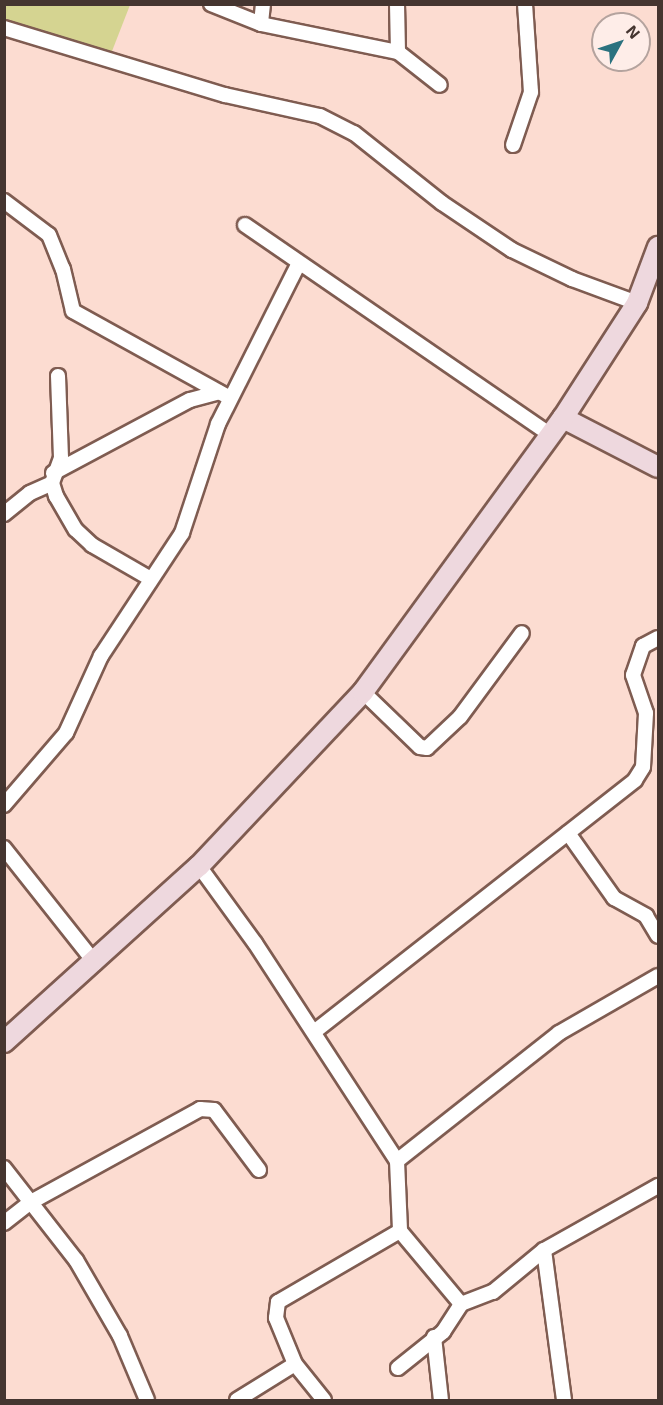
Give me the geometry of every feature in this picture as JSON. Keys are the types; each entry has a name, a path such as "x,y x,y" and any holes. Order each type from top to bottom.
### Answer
{"main road":[{"path":"4,1042 95,963 199,866 363,692 563,417 637,303 658,247"},
{"path":"563,417 658,467"}],"street":[{"path":"211,4 261,24 398,52 440,85"},
{"path":"261,24 263,4"},
{"path":"397,4 398,52"},
{"path":"513,145 531,92 525,4"},
{"path":"4,28 225,95 321,116 354,133 442,203 512,250 572,279 637,303"},
{"path":"4,201 49,236 63,269 73,311 160,356 224,395"},
{"path":"245,225 551,435"},
{"path":"4,805 66,733 101,656 182,533 224,395 299,263"},
{"path":"58,376 61,458 52,478 76,530 92,545 151,579"},
{"path":"4,514 52,478 190,400 224,395"},
{"path":"363,692 420,747 427,748 460,717 522,633"},
{"path":"314,1032 629,785 643,767 646,713 633,675 643,646 658,638"},
{"path":"568,833 614,898 646,916 658,936"},
{"path":"4,848 95,963"},
{"path":"199,866 314,1032 397,1161 400,1231 460,1304"},
{"path":"397,1161 559,1033 658,976"},
{"path":"4,1223 31,1202 208,1108 259,1170"},
{"path":"4,1168 76,1260 120,1336 147,1401"},
{"path":"398,1368 451,1324 460,1304 493,1292 544,1250 658,1186"},
{"path":"324,1401 295,1364 276,1318 278,1302 400,1231"},
{"path":"544,1250 564,1401"},
{"path":"434,1337 441,1401"},
{"path":"237,1401 295,1364"}],"shaded area":[{"path":"4,5 130,5 107,64 5,35"}]}
